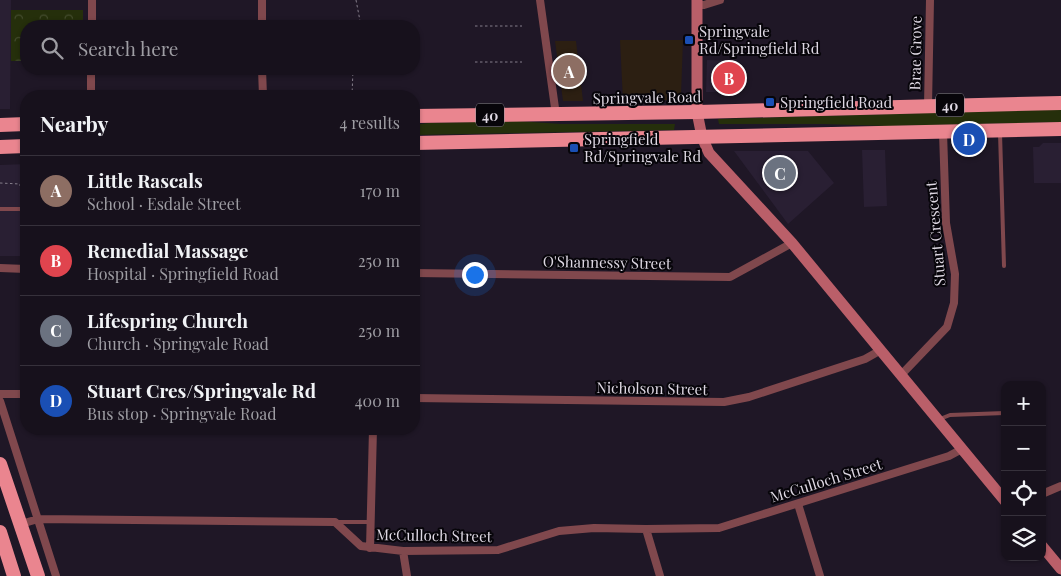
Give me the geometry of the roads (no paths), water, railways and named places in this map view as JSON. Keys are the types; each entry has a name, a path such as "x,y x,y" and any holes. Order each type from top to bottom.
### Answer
{"highway":[{"name":"Springvale Road","path":"420,116 556,115 1061,103"},
{"path":"0,125 20,124"},
{"name":"40","path":"420,142 1061,129"},
{"path":"0,146 20,146"},
{"path":"0,464 38,576"},
{"path":"0,532 14,576"}],"main road":[{"path":"697,2 697,112 702,137 709,153 792,243 1001,496"},
{"path":"1046,551 1061,569"}],"street":[{"path":"92,0 92,20"},
{"path":"262,0 262,20"},
{"path":"540,0 556,115"},
{"path":"697,2 704,5 720,0"},
{"name":"Brae Grove","path":"928,106 930,0"},
{"path":"91,75 91,90"},
{"path":"262,75 263,90"},
{"name":"Stuart Crescent","path":"901,375 947,327 954,303 955,274 946,223 942,132"},
{"name":"O'Shannessy Street","path":"420,273 730,277 792,243"},
{"path":"0,268 20,269"},
{"name":"Nicholson Street","path":"420,398 724,402 749,397 865,359 880,350"},
{"path":"0,394 20,394"},
{"path":"0,401 56,576"},
{"path":"370,548 373,435"},
{"name":"McCulloch Street","path":"336,522 361,546 404,550 498,550 559,531 594,528 719,528 949,456 962,449"},
{"path":"1046,492 1061,486"},
{"path":"798,504 820,576"},
{"path":"21,524 38,519 336,522"},
{"path":"646,529 660,576"},
{"path":"404,550 407,576"}],"lane":[{"path":"1000,131 1004,266"},
{"path":"0,209 20,209"},
{"path":"938,420 950,415 971,416 1001,413"},
{"path":"336,522 370,522"}],"place":[{"name":"Springvale Rd/Springfield Rd","path":"689,40"},
{"name":"Little Rascals","path":"569,71"},
{"name":"Remedial Massage","path":"729,78"},
{"name":"Springfield Road","path":"770,102"},
{"name":"Stuart Cres/Springvale Rd","path":"969,139"},
{"name":"Springfield Rd/Springvale Rd","path":"574,148"},
{"name":"Lifespring Church","path":"780,173"}]}
